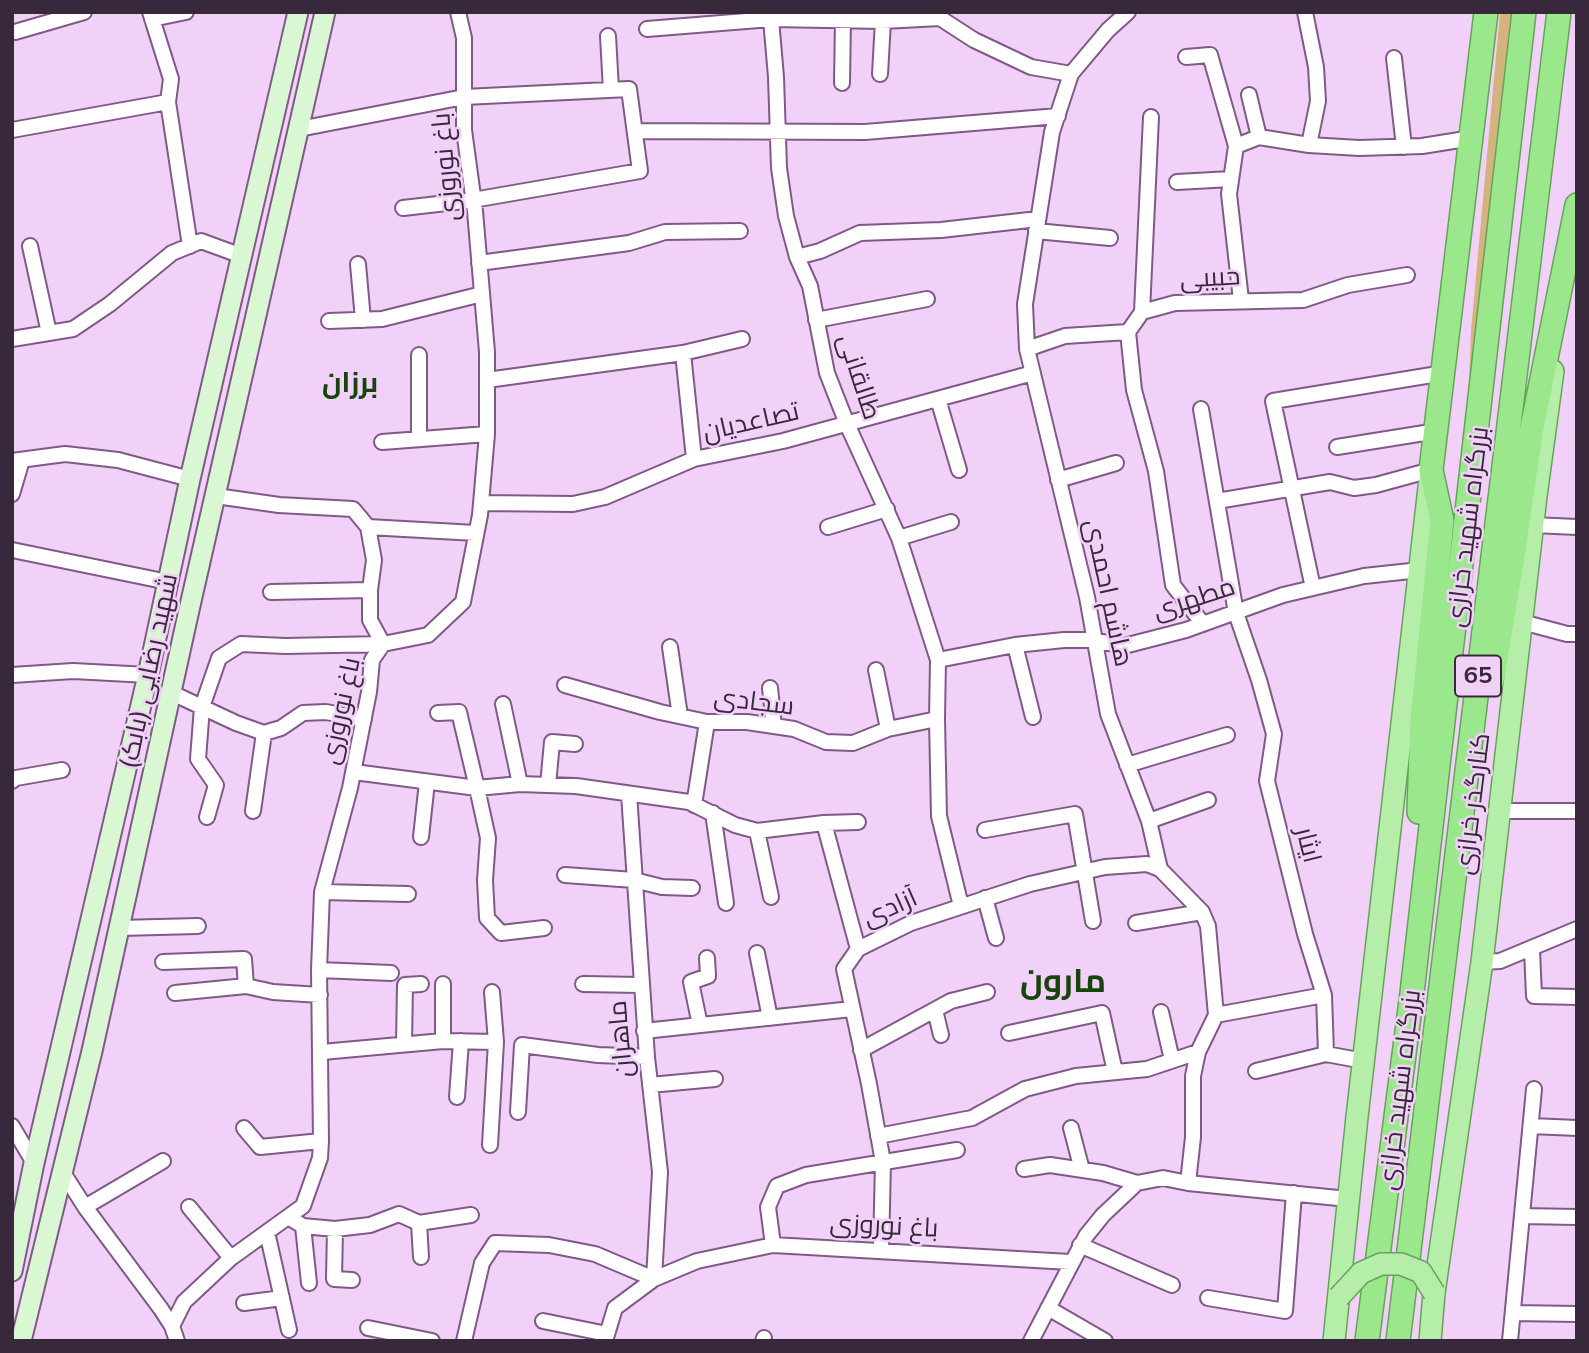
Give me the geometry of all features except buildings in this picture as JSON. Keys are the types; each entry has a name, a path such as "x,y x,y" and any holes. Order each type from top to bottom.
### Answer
{"highway":[{"name":"65","path":"1412,993 1422,720 1442,521 1431,470 1486,12"},
{"name":"بزرگراه شهید خرازی","path":"1367,1341 1412,993 1524,12"},
{"name":"بزرگراه شهید خرازی","path":"1398,1341 1559,12"},
{"path":"1455,865 1499,645 1531,433 1577,205"}],"main road":[{"name":"شهید رضایی (بابک)","path":"13,1264 16,1226 34,1163 148,675 190,479 298,12"},
{"name":"شهید رضایی (بابک)","path":"22,1338 119,928 325,12"},
{"name":"کنارگذر خرازی","path":"1430,1341 1434,1293 1482,962 1533,525 1573,231"},
{"path":"1334,1341 1431,470"},
{"path":"163,605 189,610"},
{"path":"1339,1297 1361,1273 1381,1264 1401,1264 1421,1272 1434,1293"}],"street":[{"path":"15,32 85,12"},
{"path":"186,12 151,16 171,79 168,102 190,246"},
{"name":"باغ نوروزی","path":"172,1326 184,1302 231,1258 303,1206 320,1158 319,970 322,892 354,772 372,660 383,644 428,635 463,602 481,503 486,434 487,352 464,130 464,38 458,12"},
{"name":"هاشم احمدی","path":"1128,12 1108,30 1071,74 1052,132 1025,304 1027,349 1087,597 1108,713 1149,821 1160,869"},
{"path":"1305,12 1316,67 1318,101 1309,145"},
{"path":"647,29 755,16 771,19 883,20 938,15 974,40 1031,67 1071,74"},
{"name":"طالقانی","path":"771,19 779,168 786,216 797,257 810,286 827,373 899,538 938,660 939,816 961,906"},
{"path":"842,83 843,20"},
{"path":"880,74 883,20"},
{"path":"608,36 611,90"},
{"path":"1186,57 1210,55 1236,146 1229,194 1241,300"},
{"path":"1394,58 1404,147"},
{"path":"299,129 464,97 629,89 640,171 473,200 402,208"},
{"path":"1249,95 1259,137"},
{"path":"12,130 168,102"},
{"path":"635,131 866,132 1058,116"},
{"path":"1151,117 1142,312 1128,332 1134,390 1156,471 1173,585 1203,624"},
{"path":"1236,146 1259,137 1309,145 1359,148 1404,147 1472,138"},
{"path":"1177,182 1231,179"},
{"path":"797,257 820,251 860,233 1037,225 1110,238"},
{"path":"479,263 629,243 665,232 740,231"},
{"path":"12,339 73,329 110,304 173,253 201,241 242,256"},
{"path":"30,246 49,333"},
{"path":"358,264 363,320"},
{"name":"حبیبی","path":"1142,312 1175,303 1303,300 1348,285 1406,275"},
{"path":"329,321 382,319 482,294"},
{"path":"816,320 927,299"},
{"path":"1027,349 1065,336 1128,332"},
{"path":"487,380 683,353 742,339"},
{"path":"683,353 694,459"},
{"path":"419,355 419,439"},
{"name":"تصاعدیان","path":"481,503 573,504 605,497 694,459 783,441 1033,373"},
{"path":"1313,588 1273,401 1444,373"},
{"path":"938,399 959,470"},
{"name":"ایثار","path":"1201,409 1236,613 1274,734 1267,781 1305,934 1324,995 1326,1054"},
{"path":"1337,447 1437,431"},
{"path":"382,442 486,434"},
{"path":"12,494 17,461 65,454 118,460 190,479"},
{"path":"1058,480 1116,463"},
{"path":"1217,501 1330,482 1353,488 1376,485 1431,470"},
{"path":"207,817 216,785 198,759 202,707 219,658 241,644 383,644 370,620 374,560 368,527 354,509 279,505 216,496"},
{"path":"828,527 887,509"},
{"path":"899,538 951,522"},
{"path":"1533,525 1577,527"},
{"path":"368,527 476,533"},
{"path":"12,550 168,582"},
{"name":"مطهری","path":"938,660 1015,645 1093,640 1124,646 1203,624 1283,595 1364,576 1420,570"},
{"path":"271,592 370,590"},
{"path":"1522,622 1567,634 1577,634"},
{"path":"1015,645 1033,718"},
{"path":"670,647 680,716"},
{"path":"876,670 888,729"},
{"path":"12,675 73,671 148,675"},
{"name":"سجادی","path":"565,685 707,722 747,722 794,729 826,742 853,743 888,729 937,719"},
{"path":"770,688 774,726"},
{"path":"172,693 264,733 281,728 303,713 326,712 364,719"},
{"path":"503,704 520,784"},
{"path":"438,713 459,712 488,838 485,880 487,918 501,933 544,928"},
{"path":"694,805 707,722"},
{"path":"254,811 264,733"},
{"path":"1127,765 1227,735"},
{"path":"548,785 552,742 575,744"},
{"path":"12,781 16,778 62,771"},
{"path":"354,772 477,788 520,784 548,785 629,794 694,805 735,825 757,831 858,822"},
{"path":"421,837 428,782"},
{"name":"ماهران","path":"629,794 644,1031 660,1172 654,1279"},
{"path":"1149,821 1208,800"},
{"path":"1501,811 1577,811"},
{"path":"713,813 726,903"},
{"path":"985,830 1074,814 1093,921"},
{"path":"824,823 858,949"},
{"path":"757,831 771,897"},
{"name":"آزادی","path":"881,1250 883,1162 844,969 858,949 911,923 1030,884 1105,867 1147,864 1160,869"},
{"path":"1160,869 1202,912 1208,926 1216,1016 1198,1052 1193,1076 1188,1182"},
{"path":"565,875 692,888"},
{"path":"322,892 408,894"},
{"path":"985,898 996,938"},
{"path":"1136,923 1202,912"},
{"path":"119,928 198,926"},
{"path":"1482,962 1500,961 1532,950 1577,929"},
{"path":"1532,950 1534,996 1577,997"},
{"path":"757,953 769,1018"},
{"path":"700,1025 691,982 708,976 707,958"},
{"path":"163,962 244,959 246,986"},
{"path":"319,970 391,973"},
{"path":"404,1044 405,985 421,984"},
{"path":"443,984 443,1041"},
{"path":"583,984 641,985"},
{"path":"175,993 246,986 273,992 320,995"},
{"path":"490,1145 496,1042 492,992"},
{"path":"861,1050 951,1001 987,992"},
{"path":"1216,1016 1324,995"},
{"path":"644,1031 852,1009"},
{"path":"934,1010 941,1035"},
{"path":"1161,1012 1172,1060"},
{"path":"1009,1033 1101,1013 1115,1072"},
{"path":"321,1052 443,1041 496,1042"},
{"path":"457,1097 461,1041"},
{"path":"518,1112 522,1045 598,1055 647,1057"},
{"path":"878,1136 972,1118 1025,1089 1076,1076 1147,1069 1198,1052"},
{"path":"1256,1072 1326,1054 1364,1061"},
{"path":"650,1085 715,1079"},
{"path":"1510,1341 1534,1089"},
{"path":"12,1126 34,1163"},
{"path":"1531,1126 1577,1128"},
{"path":"244,1128 260,1147 321,1141"},
{"path":"1071,1128 1082,1170"},
{"path":"773,1245 768,1207 778,1186 806,1175 957,1150"},
{"path":"85,1207 163,1161"},
{"path":"1024,1169 1050,1166 1082,1170 1137,1183 1163,1178 1348,1199"},
{"path":"62,1171 172,1326 177,1341"},
{"path":"1031,1341 1080,1245 1102,1215 1137,1183"},
{"path":"1208,1298 1285,1311 1294,1193"},
{"path":"189,1207 231,1258"},
{"path":"288,1217 303,1226 335,1229 370,1225 399,1214 419,1223 471,1216"},
{"path":"1522,1216 1577,1217"},
{"path":"419,1223 421,1257"},
{"path":"303,1226 309,1283"},
{"path":"335,1229 334,1279 352,1280"},
{"path":"267,1232 289,1330"},
{"path":"464,1341 482,1263 495,1243 549,1245 595,1254 654,1279"},
{"name":"باغ نوروزی","path":"654,1279 697,1261 773,1245 1070,1262"},
{"path":"1080,1245 1172,1285"},
{"path":"543,1321 606,1337 615,1308 654,1279"},
{"path":"244,1303 282,1298"},
{"path":"1048,1308 1105,1341"},
{"path":"1513,1313 1577,1314"},
{"path":"368,1328 432,1341"}],"shaded area":[{"path":"1500,12 1516,12 1466,461 1471,331"}],"district":[{"name":"برزان","path":"350,384"},
{"name":"مارون","path":"1063,982"}]}
